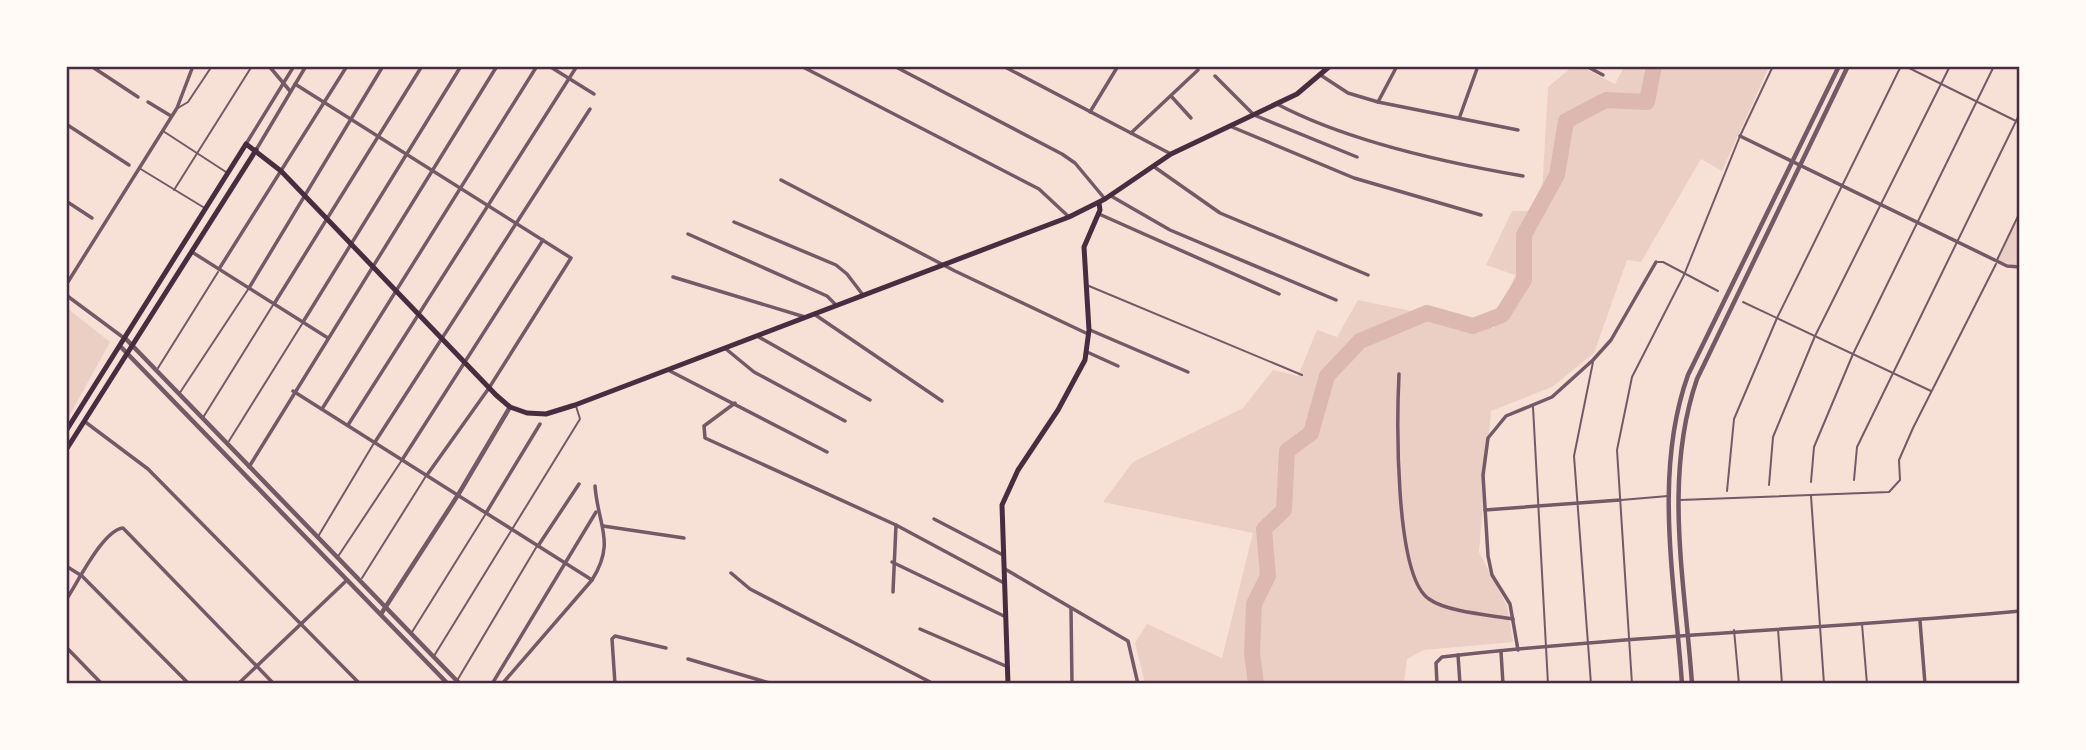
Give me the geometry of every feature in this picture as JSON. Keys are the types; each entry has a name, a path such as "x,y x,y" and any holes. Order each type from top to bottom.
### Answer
{"main road":[{"path":"66,430 246,145 281,171 464,363 510,407 527,413 547,414 726,349 813,313 1069,217 1105,199 1171,154 1297,94 1331,66"},
{"path":"66,450 256,150"},
{"path":"1009,684 1002,505 1007,489 1072,387 1087,352 1090,332 1084,247 1105,199"}],"street":[{"path":"91,66 138,97"},
{"path":"66,285 177,108 193,66"},
{"path":"269,66 290,91"},
{"path":"246,145 295,66"},
{"path":"256,150 306,66"},
{"path":"219,269 347,66"},
{"path":"249,288 303,194 383,66"},
{"path":"274,304 422,66"},
{"path":"303,322 461,66"},
{"path":"249,467 293,391 497,66"},
{"path":"322,409 537,66"},
{"path":"549,66 594,94"},
{"path":"348,425 577,66"},
{"path":"801,66 1039,189 1069,217"},
{"path":"894,66 1062,154 1074,163 1105,199 1170,230 1336,300"},
{"path":"1003,66 1171,154"},
{"path":"1090,112 1118,66"},
{"path":"1378,102 1396,66"},
{"path":"1460,116 1478,66"},
{"path":"1586,66 1603,75"},
{"path":"1682,684 1669,496 1671,436 1688,375 1839,66"},
{"path":"1692,684 1678,500 1680,439 1697,379 1848,66"},
{"path":"1131,133 1198,69"},
{"path":"1215,76 1254,115 1357,158"},
{"path":"1322,76 1348,93 1378,102 1460,116 1518,130"},
{"path":"295,85 571,258 489,388 427,475"},
{"path":"1171,96 1191,118"},
{"path":"148,102 171,117"},
{"path":"1276,104 1359,136 1469,167 1523,176"},
{"path":"375,442 440,336 590,109"},
{"path":"66,124 130,164"},
{"path":"1232,127 1354,178 1481,215"},
{"path":"1740,136 1996,262 2020,267"},
{"path":"1152,165 1220,213 1368,275"},
{"path":"781,180 946,265 1090,332 1188,372"},
{"path":"66,201 92,218"},
{"path":"1098,214 1279,294"},
{"path":"734,222 836,265 847,274 863,295"},
{"path":"688,234 827,296 836,305"},
{"path":"402,460 543,240"},
{"path":"191,251 328,338"},
{"path":"1518,650 1510,604 1492,575 1483,475 1486,447 1495,427 1506,416 1552,397 1593,360 1611,340 1656,262"},
{"path":"673,277 806,317"},
{"path":"66,295 115,334 125,338 458,682"},
{"path":"813,313 942,401"},
{"path":"115,334 120,346 449,684"},
{"path":"757,336 870,400"},
{"path":"726,349 754,372 845,422"},
{"path":"1087,352 1118,366"},
{"path":"668,370 827,452"},
{"path":"1399,374 1399,474 1416,587 1429,600 1443,605 1513,619"},
{"path":"293,391 592,580"},
{"path":"735,403 704,426 705,438 896,525 1006,584"},
{"path":"380,614 458,495 510,407"},
{"path":"84,422 148,469 360,684"},
{"path":"486,513 540,424"},
{"path":"538,546 579,484"},
{"path":"502,684 592,580 606,552 603,526 596,512 595,486"},
{"path":"1485,509 1620,500"},
{"path":"492,684 596,512"},
{"path":"934,519 1004,556"},
{"path":"893,592 892,562 896,525"},
{"path":"603,526 684,538"},
{"path":"66,600 106,538 114,530 123,528 274,684"},
{"path":"892,562 1006,617"},
{"path":"66,566 82,576 189,684"},
{"path":"1005,569 1128,641 1138,684"},
{"path":"731,573 750,589 934,684"},
{"path":"237,684 347,580"},
{"path":"1071,609 1072,684"},
{"path":"1437,684 1437,660 1458,655 1734,630 1920,621 2020,611"},
{"path":"1920,621 1925,684"},
{"path":"920,629 1008,667"},
{"path":"615,684 612,639 615,636 666,649"},
{"path":"66,647 102,684"},
{"path":"1501,652 1503,684"},
{"path":"1458,655 1460,684"},
{"path":"688,659 772,684"}],"lane":[{"path":"177,108 188,102 212,66"},
{"path":"174,190 252,66"},
{"path":"1632,684 1617,450 1632,377 1684,275 1740,136 1773,66"},
{"path":"1727,491 1734,419 1777,318 1900,66"},
{"path":"1905,66 2018,122"},
{"path":"1769,485 1773,437 1815,336 1883,205 1950,66"},
{"path":"1811,482 1814,447 1853,354 1994,66"},
{"path":"1854,480 1857,447 1955,240 2018,122 2020,113"},
{"path":"162,130 228,173"},
{"path":"138,168 205,208"},
{"path":"1678,500 1889,492 1900,480 1899,460 2020,212"},
{"path":"1656,262 1663,262 1718,291"},
{"path":"156,372 219,269"},
{"path":"1086,285 1301,374"},
{"path":"178,395 249,288"},
{"path":"1743,302 1932,391"},
{"path":"202,420 274,304"},
{"path":"226,445 303,322"},
{"path":"1591,684 1574,456 1593,360"},
{"path":"434,657 580,419 575,405"},
{"path":"1533,405 1548,684"},
{"path":"317,538 375,442"},
{"path":"337,558 402,460"},
{"path":"359,582 427,475"},
{"path":"1811,494 1824,684"},
{"path":"1620,500 1669,496"},
{"path":"411,633 486,513"},
{"path":"458,682 538,546"},
{"path":"1862,623 1867,684"},
{"path":"1778,628 1782,684"},
{"path":"1734,630 1739,684"}],"shaded area":[{"path":"1572,67 1582,67 1615,84 1624,67 1769,67 1722,171 1701,159 1641,262 1627,260 1594,353 1552,387 1491,411 1479,552 1507,606 1513,642 1424,650 1407,659 1404,683 1145,683 1135,643 1147,624 1222,658 1253,533 1103,502 1133,462 1243,408 1273,370 1298,376 1317,330 1337,337 1358,300 1494,328 1515,275 1486,265 1512,211 1541,211 1548,87"},
{"path":"2019,213 2019,266 1998,261"},
{"path":"67,308 110,342 67,420"}],"waterway":[{"path":"1256,684 1252,653 1254,604 1268,576 1264,529 1284,510 1287,451 1311,433 1327,376 1360,341 1427,313 1473,326 1502,315 1524,280 1524,235 1557,175 1566,121 1606,100 1647,102 1654,66"}]}
